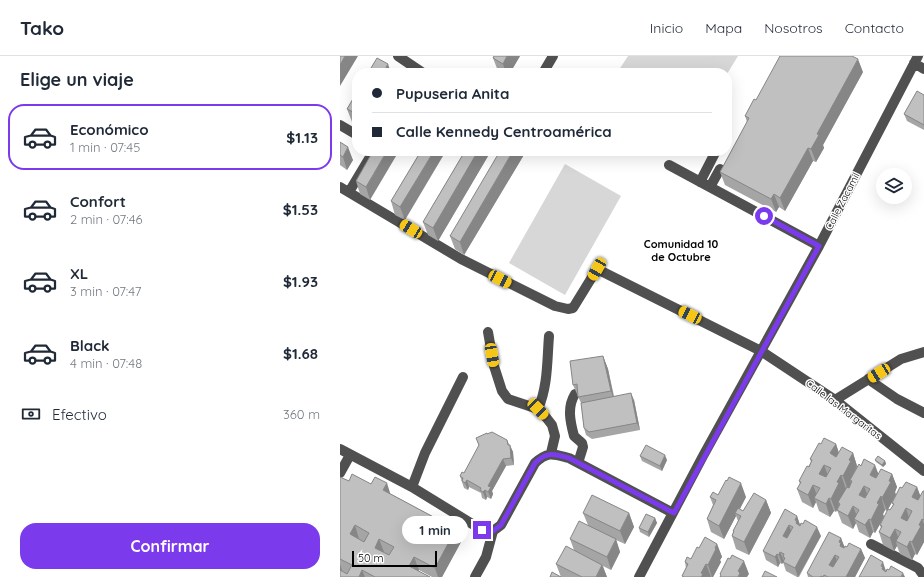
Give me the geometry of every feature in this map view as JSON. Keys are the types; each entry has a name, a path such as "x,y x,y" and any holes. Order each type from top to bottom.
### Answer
{"street":[{"path":"398,56 416,68"},
{"path":"546,68 553,56"},
{"path":"916,60 924,69"},
{"name":"Calle Zacamil","path":"639,577 819,246 916,60"},
{"path":"340,125 352,132"},
{"path":"344,190 370,156"},
{"path":"700,182 713,156"},
{"path":"669,165 819,246"},
{"path":"710,187 720,169"},
{"name":"Calle las Margaritas","path":"344,190 461,259 555,306 568,309 573,308 597,269 761,351 835,400 924,471"},
{"path":"488,332 494,366 502,391 508,399 538,409 552,425 555,436 551,453"},
{"path":"538,409 546,382 549,336"},
{"path":"835,400 901,359 924,352"},
{"path":"412,487 425,453 463,377"},
{"path":"868,379 897,399 924,413"},
{"path":"575,394 569,409 574,436 582,443 583,447 578,463"},
{"path":"913,408 924,404"},
{"path":"340,450 412,487 482,530 493,531"},
{"path":"476,577 486,557 493,531 501,525 535,463 542,456 551,453 569,458 674,513"},
{"path":"340,473 350,455"},
{"path":"872,544 918,568 924,576"}],"shaded area":[{"path":"628,56 738,56 731,68 620,68"},
{"path":"565,164 621,196 565,295 509,263"}],"building":[{"path":"340,56 345,56 340,65"},
{"path":"494,56 507,56 503,64 493,58"},
{"path":"780,56 852,56 858,59 817,134 819,135 811,149 808,148 780,198 774,194 771,199 720,172 729,156 732,156 732,150 749,118 745,116 754,99 756,100"},
{"path":"377,58 388,64 386,68 371,68"},
{"path":"917,91 924,95 924,125 904,114"},
{"path":"352,100 352,112 347,109"},
{"path":"340,142 348,147 343,157 340,155"},
{"path":"370,156 384,156 366,187 356,181"},
{"path":"418,156 431,156 400,207 391,201"},
{"path":"462,156 475,156 433,228 423,222"},
{"path":"497,156 510,156 460,242 450,236"},
{"path":"603,356 611,391 578,397 577,384 573,385 570,361"},
{"path":"631,393 637,423 589,432 584,428 581,403"},
{"path":"492,432 507,440 508,445 510,445 511,458 503,459 488,486 491,487 488,492 485,490 483,492 480,490 481,488 467,480 465,483 462,481 463,478 460,476 462,472 464,473 479,445 476,438"},
{"path":"824,438 836,444 830,453 836,457 842,447 853,453 849,460 851,461 843,476 841,475 837,482 839,483 831,499 829,498 826,504 814,498 820,488 813,485 808,495 797,489 801,482 799,481 807,466 809,467 812,460 810,459 819,443 821,444","holes":["824,465 831,468 826,477 819,474"]},
{"path":"646,445 665,455 660,466 640,456"},
{"path":"878,456 885,461 882,465 875,460"},
{"path":"864,459 875,465 870,475 876,478 881,469 892,474 889,481 891,482 882,498 881,496 877,503 879,504 871,520 869,519 865,525 854,519 859,510 853,506 848,516 837,510 840,504 838,502 847,487 849,488 852,481 850,480 859,464 861,466","holes":["864,486 870,489 865,498 859,495"]},
{"path":"352,474 371,484 375,477 387,483 383,490 456,529 435,568 414,557 409,566 430,577 375,577 362,570 359,577 340,577 340,570 347,574 352,565 340,559 340,477 349,481","holes":["355,525 369,533 364,542 350,534","379,539 394,547 389,555 375,548"]},
{"path":"729,477 741,483 719,526 707,519 716,500 710,497 713,492 718,495"},
{"path":"906,482 917,487 912,497 918,500 924,491 924,520 922,519 919,525 921,526 912,542 910,541 907,547 896,541 901,532 895,529 890,538 879,532 882,526 880,525 888,509 890,510 894,504 892,503 900,487 902,488","holes":["906,508 912,511 907,521 901,518"]},
{"path":"754,493 766,500 744,542 732,536 741,516 735,513 738,508 743,511"},
{"path":"592,495 629,513 620,531 583,513"},
{"path":"785,509 797,516 795,520 800,526 805,520 817,527 795,568 783,562 785,558 783,557 784,554 780,552 779,555 777,554 775,557 763,551","holes":["789,525 793,527 787,538 783,536"]},
{"path":"646,514 655,518 648,532 639,528"},
{"path":"579,521 616,539 607,557 570,539"},
{"path":"829,532 841,538 839,542 841,543 840,546 844,548 845,546 847,547 849,543 861,549 846,577 828,577 824,575 823,577 813,577 807,573","holes":["835,555 839,557 833,567 829,565"]},
{"path":"705,537 717,544 708,565 706,564 701,573 703,574 701,577 682,576 688,564 685,562 687,557 691,559 697,547 699,548"},
{"path":"566,546 602,565 596,577 582,577 556,564"},
{"path":"732,555 744,561 738,571 740,573 738,577 720,577 728,558 730,559"},
{"path":"871,555 883,562 881,566 886,572 891,566 903,573 901,577 859,577"},
{"path":"765,571 777,577 762,577"},
{"path":"552,572 561,577 550,577"}],"district":[{"name":"Comunidad 10 de Octubre","path":"681,250"}],"route":[{"path":"482,530 493,531 501,525 535,463 542,456 551,453 569,458 674,513 703,456 819,246 764,216"}]}
